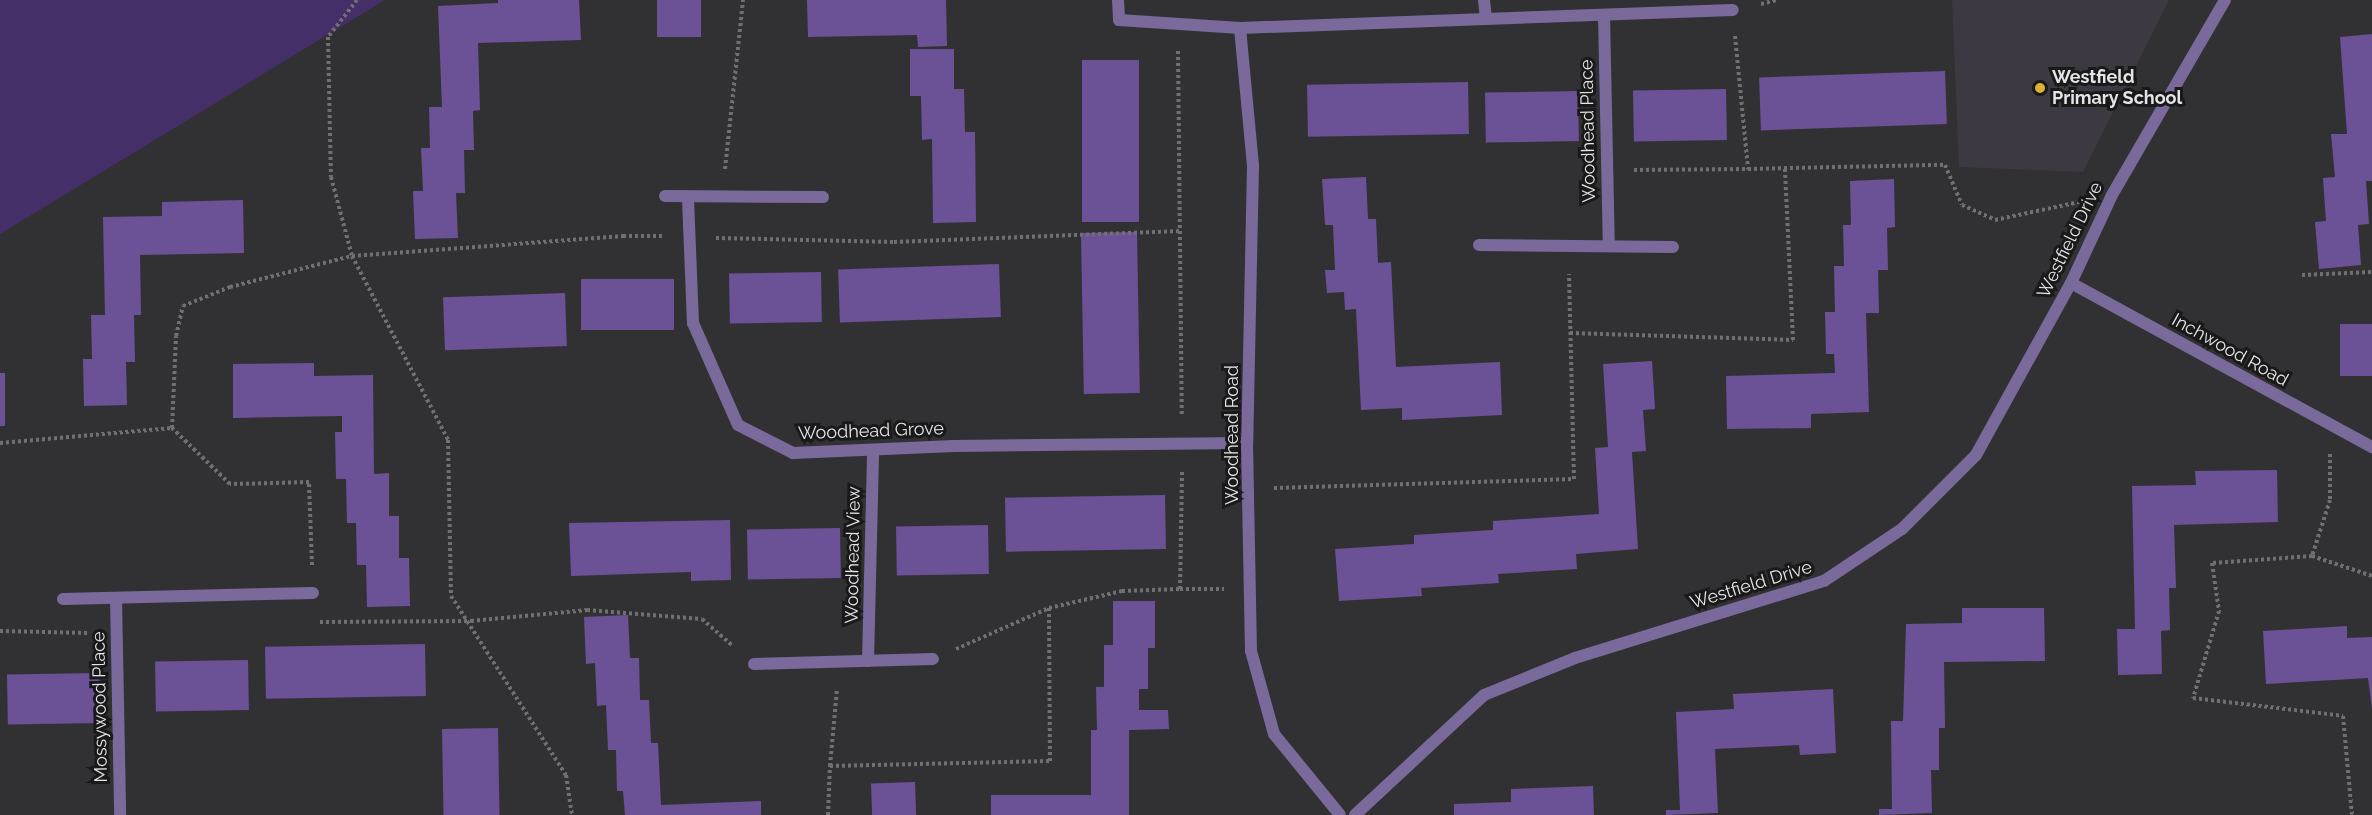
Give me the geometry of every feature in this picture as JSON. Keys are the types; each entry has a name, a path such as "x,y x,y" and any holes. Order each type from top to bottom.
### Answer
{"street":[{"path":"1118,0 1119,20 1240,28 1732,10"},
{"path":"1484,0 1486,19"},
{"name":"Westfield Drive","path":"1355,815 1484,695 1575,658 1824,581 1902,529 1976,455 2070,283 2112,195 2225,0"},
{"name":"Woodhead Place","path":"1604,15 1609,246"},
{"name":"Woodhead Road","path":"1240,28 1253,166 1247,443 1251,651 1274,734 1340,815"},
{"path":"665,196 688,199 823,198"},
{"name":"Woodhead Grove","path":"688,199 693,323 738,425 793,453 1247,443"},
{"path":"1479,245 1673,247"},
{"name":"Inchwood Road","path":"2070,283 2372,447"},
{"name":"Woodhead View","path":"868,661 873,450"},
{"path":"63,599 313,593"},
{"name":"Mossywood Place","path":"116,598 120,815"},
{"path":"754,664 933,659"}],"path":[{"path":"357,0 328,37 330,177 352,256 448,440 452,596 471,621 566,775 572,815"},
{"path":"722,198 743,0"},
{"path":"1748,169 1732,10 1778,0"},
{"path":"1177,24 1181,231 1180,589"},
{"path":"1607,170 1945,165 1962,205 1995,220 2112,195"},
{"path":"1570,333 1793,339 1785,168"},
{"path":"754,664 702,619 587,610 471,621 315,621 309,482 230,484 172,428 176,336 183,306 230,287 352,256 623,236 894,242 1181,231"},
{"path":"1249,489 1574,480 1568,245"},
{"path":"2302,275 2372,272"},
{"path":"2312,556 2330,500 2330,425"},
{"path":"0,443 172,428"},
{"path":"2352,815 2343,716 2193,698 2219,611 2212,563 2312,556 2372,576"},
{"path":"933,659 1049,608 1122,591 1251,589"},
{"path":"830,766 1050,762 1049,608"},
{"path":"0,631 117,633"},
{"path":"828,815 839,662"}],"shaded area":[{"path":"0,0 385,0 0,234"},
{"name":"Westfield Primary School","path":"1952,0 2169,0 2083,172 1959,167"}],"building":[{"path":"498,0 579,0 581,40 478,43 480,110 473,111 474,150 464,150 465,193 456,193 458,238 415,239 413,191 423,191 421,148 430,148 429,107 442,107 438,6 498,3"},
{"path":"657,0 701,0 701,37 657,37"},
{"path":"807,0 946,0 947,46 918,47 917,35 808,37"},
{"path":"2372,34 2372,181 2366,181 2369,224 2358,225 2361,265 2319,269 2315,222 2326,221 2323,178 2335,177 2331,134 2347,134 2340,37"},
{"path":"910,49 954,49 954,89 964,89 965,132 975,132 976,222 933,223 932,139 922,140 921,96 910,96"},
{"path":"1082,60 1139,60 1139,222 1082,222"},
{"path":"1945,71 1947,124 1761,130 1759,77"},
{"path":"1468,82 1469,134 1308,137 1307,85"},
{"path":"1726,89 1727,140 1634,142 1633,91"},
{"path":"1578,91 1579,141 1486,143 1485,93"},
{"path":"1366,177 1368,219 1376,219 1378,263 1391,262 1396,367 1500,362 1502,415 1402,420 1402,408 1361,410 1356,309 1345,310 1344,292 1327,293 1325,270 1335,270 1333,225 1325,225 1322,179"},
{"path":"1894,179 1895,227 1887,228 1888,270 1878,270 1879,313 1866,313 1869,412 1811,414 1811,428 1727,429 1726,376 1835,373 1834,354 1826,354 1825,312 1835,312 1834,266 1844,266 1843,225 1851,225 1850,181"},
{"path":"243,200 244,253 140,255 141,315 134,315 135,362 126,362 127,405 84,406 83,359 92,359 91,315 105,315 103,217 162,216 162,202"},
{"path":"1137,232 1140,393 1084,394 1081,233"},
{"path":"999,264 1001,317 840,323 838,270"},
{"path":"821,272 822,322 730,324 729,274"},
{"path":"581,279 674,279 674,330 581,330"},
{"path":"565,293 567,346 445,350 443,297"},
{"path":"2340,324 2372,324 2372,376 2340,376"},
{"path":"1652,361 1655,409 1643,410 1646,451 1632,452 1638,549 1576,554 1577,569 1498,574 1499,583 1421,588 1422,596 1339,601 1335,549 1414,544 1414,535 1493,530 1493,521 1599,514 1595,448 1608,447 1603,364"},
{"path":"314,363 314,376 373,375 374,474 389,473 389,516 399,516 399,558 409,558 410,606 367,607 366,565 357,565 356,523 347,523 346,479 336,479 335,432 342,432 342,416 233,418 233,364"},
{"path":"0,373 5,373 5,426 0,426"},
{"path":"2277,470 2278,522 2174,525 2176,588 2169,588 2170,630 2161,631 2162,674 2118,675 2117,629 2135,629 2132,486 2196,485 2195,471"},
{"path":"1165,495 1166,549 1006,552 1005,498"},
{"path":"730,520 731,580 691,581 691,572 571,576 569,523"},
{"path":"988,525 989,574 897,576 896,527"},
{"path":"840,528 841,578 748,580 747,530"},
{"path":"1113,601 1155,601 1155,648 1148,648 1148,689 1139,689 1139,710 1168,710 1169,729 1129,730 1129,815 991,815 991,795 1091,795 1091,730 1097,730 1096,687 1104,687 1104,645 1113,645"},
{"path":"1962,608 2044,608 2045,661 1944,662 1945,728 1939,728 1939,770 1931,770 1932,813 1879,815 1879,809 1892,809 1891,721 1903,721 1906,624 1962,623"},
{"path":"628,615 630,658 639,658 640,700 649,700 651,743 658,743 661,805 761,801 761,815 625,815 623,791 617,791 616,750 608,750 606,705 597,706 595,663 586,664 584,617"},
{"path":"2347,626 2347,638 2372,637 2372,709 2368,678 2266,684 2263,631"},
{"path":"425,644 426,696 266,699 265,647"},
{"path":"248,660 249,710 156,712 155,662"},
{"path":"99,673 100,723 8,725 7,675"},
{"path":"1833,689 1836,753 1800,755 1799,745 1715,749 1718,813 1666,815 1666,810 1680,810 1676,712 1734,709 1733,694"},
{"path":"498,728 500,815 444,815 442,729"},
{"path":"915,782 916,815 872,815 871,784"},
{"path":"1593,786 1594,815 1454,815 1454,804 1511,802 1511,789"}],"place":[{"name":"Westfield Primary School","path":"2040,88"}]}
